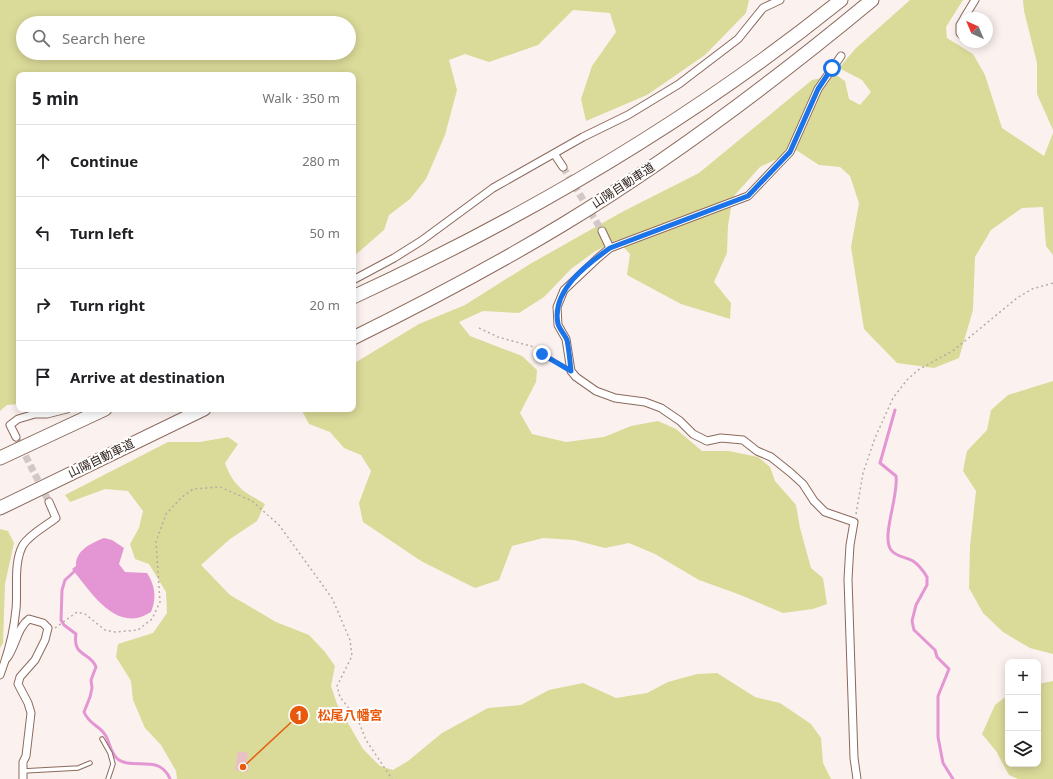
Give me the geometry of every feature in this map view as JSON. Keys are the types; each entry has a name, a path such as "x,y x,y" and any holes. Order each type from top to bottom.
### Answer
{"highway":[{"path":"356,296 480,236 613,160 682,116 748,70 841,0"},
{"name":"山陽自動車道","path":"356,336 492,265 562,225 629,182 696,137 763,88 872,0"},
{"path":"0,458 99,412"},
{"name":"山陽自動車道","path":"0,508 198,412"}],"street":[{"path":"356,278 394,258 421,241 493,188 584,137 628,115 679,84 738,39 763,8 780,0"},
{"path":"968,12 975,0"},
{"path":"841,56 818,89 790,152 748,196 610,248 564,290 557,307 558,325 566,339 571,371 576,377 596,391 615,398 645,402 661,408 680,421 693,434 707,441 722,438 743,440 757,451 771,457 792,473 803,484 814,502 825,512 854,522 850,545 848,579 854,758 857,779"},
{"path":"554,155 563,167"},
{"path":"602,231 610,248"},
{"path":"16,438 10,425 18,419 53,412"},
{"path":"0,675 7,658 16,611 18,562 23,546 29,538 56,518 49,502"},
{"path":"7,658 13,650 22,624 28,619 42,623 48,628 45,640 35,660 20,677 18,684 28,703 31,713 23,775"}],"lane":[{"path":"102,739 110,753 112,764 108,779"},
{"path":"23,775 78,768 90,763"}],"path":[{"path":"854,522 863,473 875,438 893,398 906,380 918,370 954,350 1017,298 1032,289 1053,283"},
{"path":"479,328 498,337 534,347 571,371"},
{"path":"59,624 68,620 77,612 85,614 105,630 115,632 138,630 152,618 160,602 156,542 166,514 181,498 193,489 220,487 252,501 279,525 332,598 350,640 352,656 337,686 340,697 358,720 366,740 392,779"}],"green space":[{"path":"0,0 749,0 746,13 705,55 647,95 586,121 581,99 592,66 616,32 610,13 573,10 538,45 489,62 465,54 449,60 457,90 445,135 426,179 410,199 389,215 384,230 356,254 356,72 16,72 16,404 7,405 0,411"},
{"path":"910,0 963,0 946,27 947,38 957,44 957,48 963,48 973,54 985,75 1002,128 1044,156 1053,133 1053,255 1046,246 1043,207 1022,208 991,230 975,257 973,310 959,358 934,368 897,363 864,329 851,247 859,203 850,176 840,167 819,165 796,150 760,167 733,197 728,225 727,253 714,282 731,303 730,319 681,304 627,275 630,254 617,240 594,252 571,269 544,297 519,313 483,311 459,322 470,336 522,356 537,370 536,382 520,413 532,434 566,442 604,437 631,426 658,421 676,429 702,451 729,451 758,457 770,467 775,481 796,505 800,528 811,568 823,578 827,604 813,609 783,613 738,594 699,580 655,554 629,543 605,548 574,540 543,538 512,546 499,580 475,588 421,561 363,522 359,503 371,471 361,455 344,448 330,432 309,424 303,412 356,412 356,362 419,324 465,305 530,264 622,212 699,173 812,80 836,75 845,81 849,99 860,105 871,92 862,80 839,68 855,49"},
{"path":"1023,0 1053,0 1053,130 1037,94 1037,63 1024,11"},
{"path":"1053,381 1053,654 1030,648 1003,632 983,613 969,588 970,546 976,491 963,471 967,451 987,430 991,410 1008,395"},
{"path":"228,437 238,444 225,463 228,471 240,488 265,504 257,521 230,539 201,565 230,595 276,622 309,635 325,652 335,666 331,686 337,704 363,749 380,766 393,770 408,761 442,733 488,708 521,705 549,690 583,683 616,698 647,693 668,682 697,674 717,673 755,697 780,703 811,724 821,738 823,763 831,779 177,779 176,771 161,745 145,728 133,700 131,681 116,657 118,644 153,633 167,613 166,592 149,564 135,559 130,544 139,528 143,511 128,491 105,489 70,502 65,495 168,442 200,442"},
{"path":"0,529 8,531 14,543 5,584 3,643 0,648"},
{"path":"1053,681 1053,779 1018,779 1009,775 996,751 982,734 995,705 1005,697 1005,767 1041,767 1041,683"}],"shaded area":[{"path":"104,538 112,540 124,548 119,564 125,572 147,573 152,582 154,592 154,602 151,612 137,618 127,618 117,615 108,610 92,594 72,569 76,566 78,556 85,548"}],"building":[{"path":"238,751 248,753 246,764 249,765 248,772 235,770"}],"waterway":[{"path":"895,410 880,463 896,476 888,544 891,550 898,556 913,561 927,577 927,585 916,605 912,621 914,630 935,650 937,657 949,669 938,696 938,737 943,763 953,779"},
{"path":"77,569 65,580 62,590 61,620 64,625 76,634 77,647 79,651 94,662 96,667 91,680 92,688 90,697 84,712 86,717 106,736 116,758 125,763 146,764 160,767 166,771 170,779"}],"tunnel":[{"path":"563,167 602,231"},
{"path":"16,437 49,502"}],"place":[{"name":"松尾八幡宮","path":"243,767"}],"route":[{"path":"542,354 571,371 566,339 558,325 557,307 564,290 610,248 718,209 748,196 790,152 818,89 832,68"}]}
